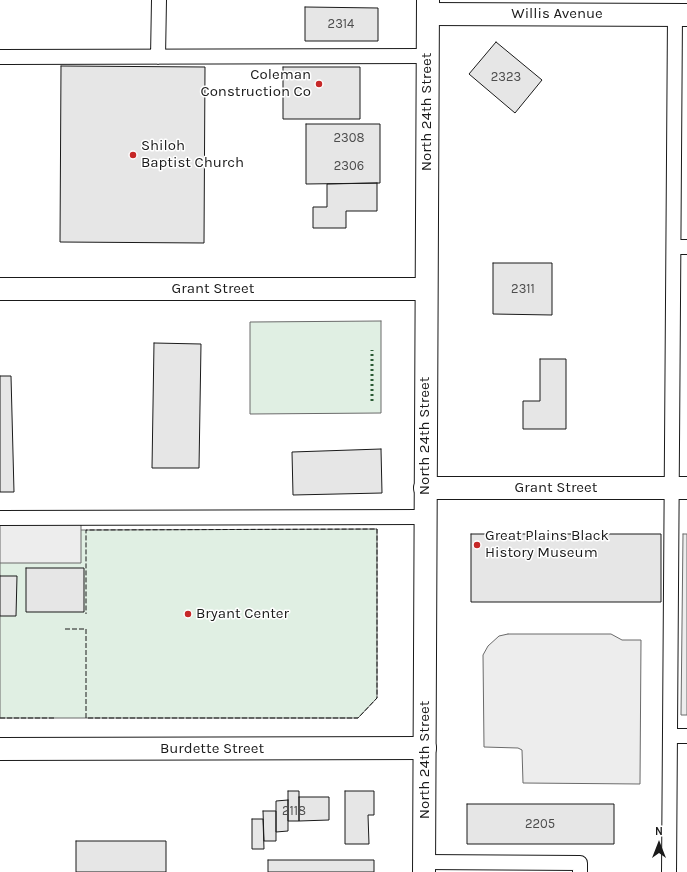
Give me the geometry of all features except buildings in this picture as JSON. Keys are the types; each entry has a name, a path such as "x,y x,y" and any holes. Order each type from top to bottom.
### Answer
{"street":[{"name":"Willis Avenue","path":"428,7 681,15"},
{"name":"North 24th Street","path":"424,867 428,7"},
{"name":"Grant Street","path":"0,289 426,290"},
{"name":"Grant Street","path":"425,488 679,488"},
{"name":"Burdette Street","path":"0,749 425,748"}],"lane":[{"path":"158,57 159,0"},
{"path":"670,872 670,736 679,488 681,15"},
{"path":"0,57 427,56"},
{"path":"0,518 425,517"},
{"path":"670,736 687,736"},
{"path":"424,867 580,863 580,872"}],"green space":[{"path":"381,321 381,413 250,414 250,322"},
{"name":"Bryant Center","path":"0,518 81,530 377,529 377,698 358,718 0,718"}],"shaded area":[{"path":"0,518 81,518 81,563 0,563"},
{"path":"683,534 687,534 687,715 681,715"},
{"path":"508,634 611,634 622,640 641,640 640,784 523,783 522,750 518,748 484,747 483,655 488,646 499,636"}],"hedge":[{"path":"372,350 372,401"}],"fence":[{"path":"65,629 86,629 86,718 358,718 377,698 377,529 86,530 86,614"},
{"path":"0,718 55,718"}],"place":[{"name":"Coleman Construction Co","path":"319,84"},
{"name":"Shiloh Baptist Church","path":"133,155"},
{"name":"Great Plains Black History Museum","path":"477,545"},
{"name":"Bryant Center","path":"188,614"}]}
